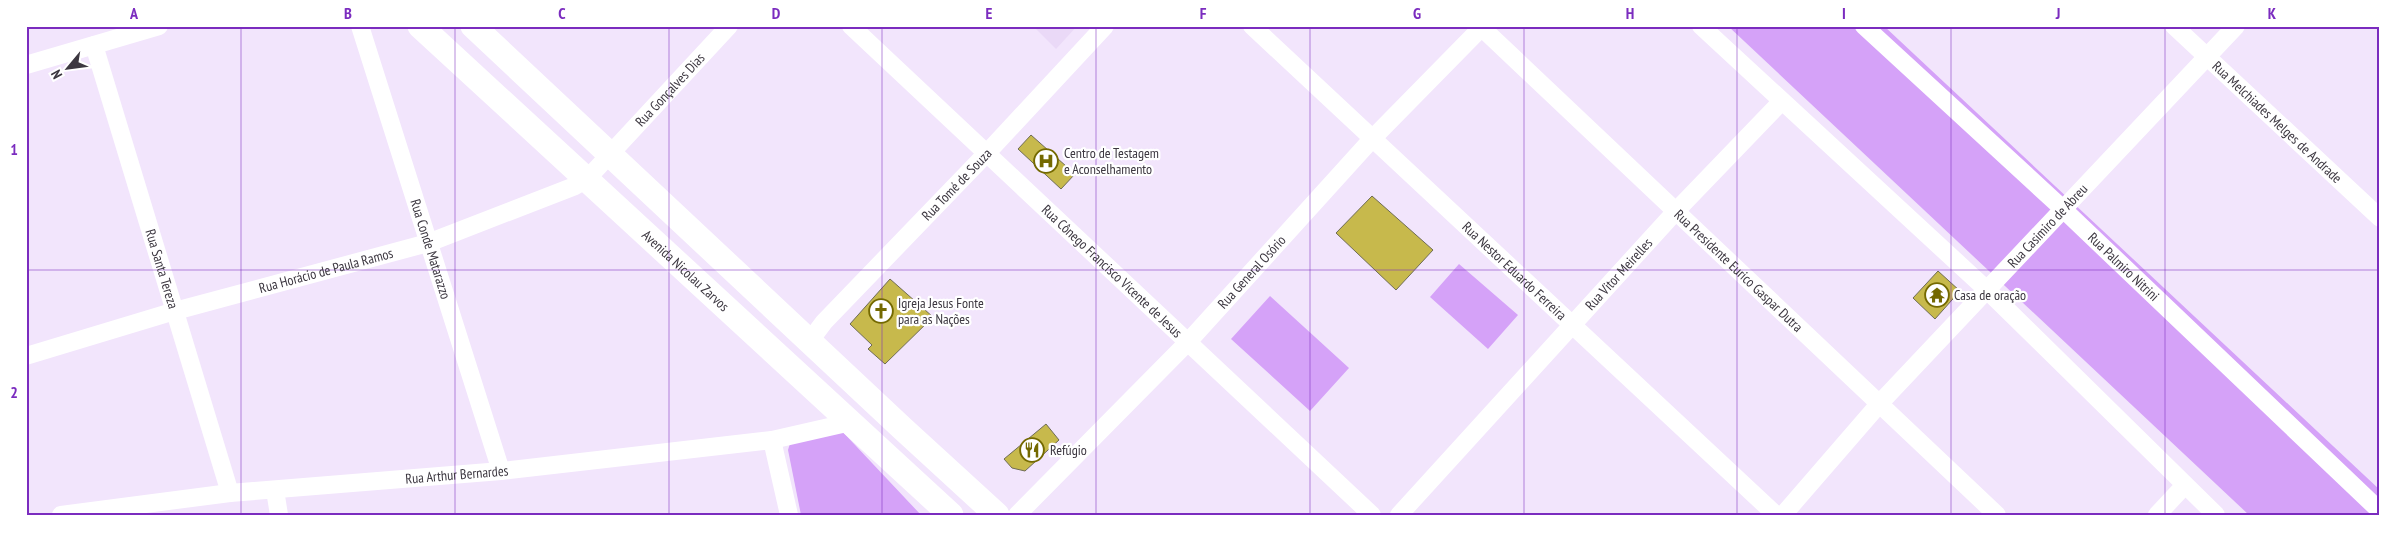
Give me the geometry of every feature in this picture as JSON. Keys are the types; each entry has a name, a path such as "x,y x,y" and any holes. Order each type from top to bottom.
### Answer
{"main road":[{"name":"Avenida Nicolau Zarvos","path":"420,26 951,515"},
{"path":"474,26 996,515"},
{"path":"790,366 810,342"}],"street":[{"path":"26,65 159,26"},
{"name":"Rua Conde Matarazzo","path":"360,26 501,471"},
{"name":"Rua Gonçalves Dias","path":"611,154 729,26"},
{"name":"Rua Cônego Francisco Vicente de Jesus","path":"851,26 1372,515"},
{"name":"Rua Tomé de Souza","path":"810,342 824,322 986,154 1105,26"},
{"name":"Rua Nestor Eduardo Ferreira","path":"1252,26 1776,515"},
{"path":"1701,26 1987,290 2216,515"},
{"name":"Rua Palmiro Nitrini","path":"1864,26 2063,209 2380,511"},
{"name":"Rua Melchiades Melges de Andrade","path":"2174,26 2380,218"},
{"name":"Rua Casimiro de Abreu","path":"1783,515 1880,403 2236,26"},
{"name":"Rua General Osório","path":"1017,515 1188,342 1372,139 1481,27"},
{"name":"Rua Presidente Eurico Gaspar Dutra","path":"1481,27 1997,515"},
{"name":"Rua Santa Tereza","path":"94,45 230,493"},
{"name":"Rua Vitor Meirelles","path":"1399,515 1676,211 1782,102"},
{"name":"Rua Horácio de Paula Ramos","path":"26,356 175,311 428,243 587,179 611,154"},
{"name":"Rua Arthur Bernardes","path":"61,515 230,493 501,471 772,440 851,422"},
{"path":"772,440 789,515"},
{"path":"2157,515 2184,485"},
{"path":"275,490 278,515"}],"shaded area":[{"path":"1033,26 1077,26 1056,49"},
{"path":"1728,26 1884,26 2380,490 2380,515 2249,515"},
{"path":"1459,264 1518,315 1488,349 1430,297"},
{"path":"1270,296 1349,368 1310,411 1231,339"},
{"path":"840,429 921,515 801,515 788,450 791,440"}],"building":[{"name":"Centro de Testagem e Aconselhamento","path":"1031,135 1075,174 1061,189 1018,149"},
{"path":"1372,196 1433,250 1396,290 1336,233"},
{"name":"Casa de oração","path":"1938,271 1960,291 1935,319 1913,298"},
{"path":"890,279 933,317 885,364 868,349 872,345 850,324"},
{"name":"Refúgio","path":"1046,424 1059,440 1025,471 1012,468 1004,459"}],"place":[{"name":"Centro de Testagem e Aconselhamento","path":"1046,161"},
{"name":"Casa de oração","path":"1937,295"},
{"name":"Igreja Jesus Fonte para as Nações","path":"881,311"},
{"name":"Refúgio","path":"1032,450"}]}
